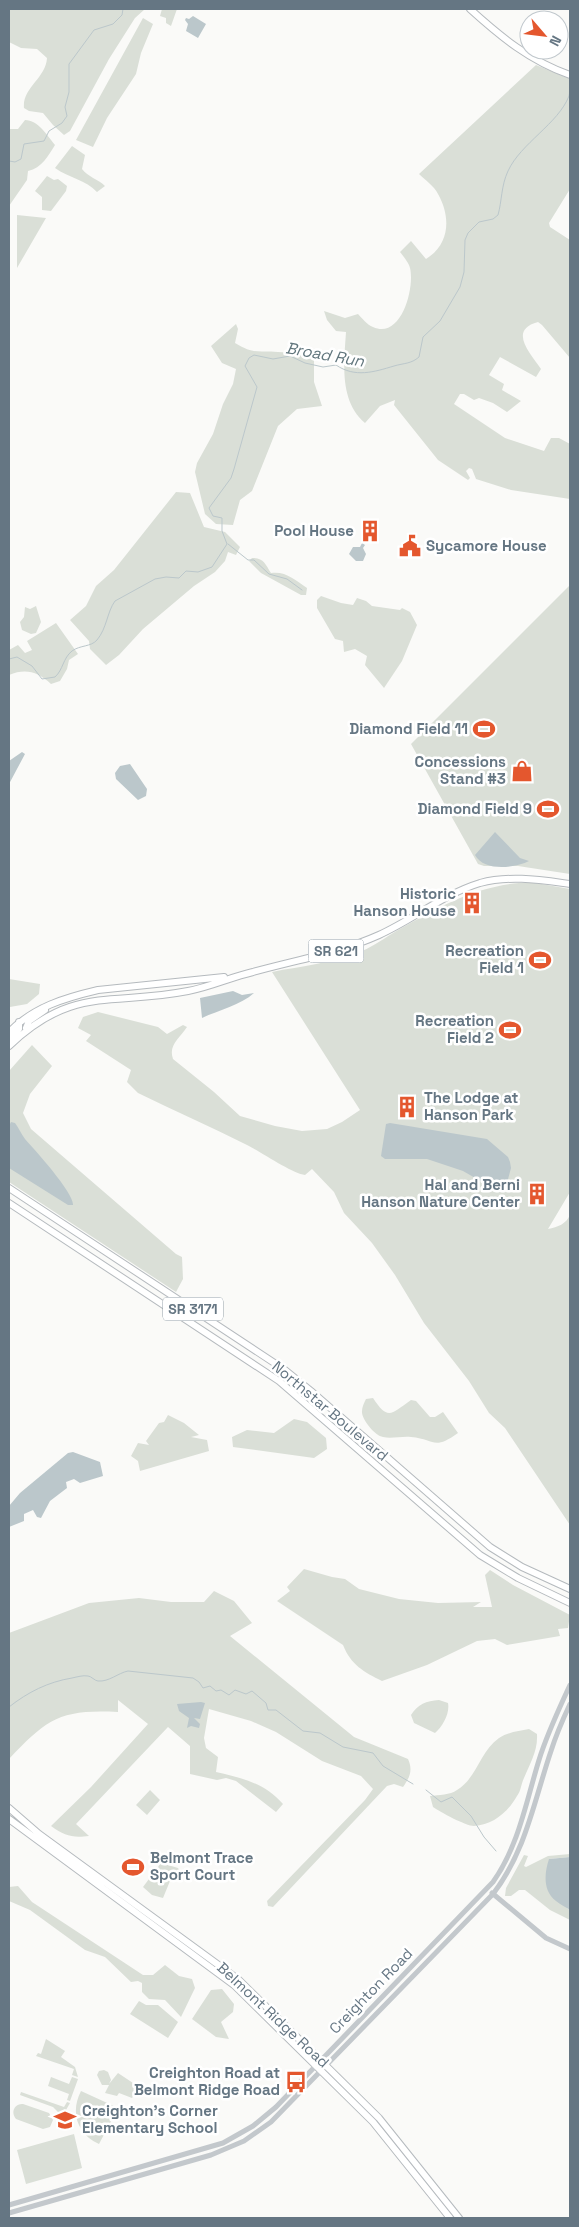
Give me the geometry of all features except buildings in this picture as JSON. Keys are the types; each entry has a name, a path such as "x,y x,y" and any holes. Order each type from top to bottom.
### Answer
{"main road":[{"path":"470,9 517,49 546,65 570,75"},
{"name":"SR 621","path":"26,1030 42,1019 76,1004 97,999 164,995 189,991 240,975 346,949 379,935 454,894 480,883 497,879 523,878 570,884"},
{"name":"SR 621","path":"52,1003 98,990 240,975"},
{"path":"9,1032 36,1010 52,1003"},
{"path":"9,1046 26,1030 29,1021 52,1003"},
{"path":"9,1040 19,1029 19,1022"},
{"name":"Northstar Boulevard","path":"9,1188 285,1370 311,1390 490,1547 522,1567 570,1589"},
{"name":"Northstar Boulevard","path":"9,1203 279,1381 480,1555 518,1578 570,1603"},
{"name":"Belmont Ridge Road","path":"9,1808 39,1834 228,1971 328,2065 379,2118 459,2218"},
{"name":"Belmont Ridge Road","path":"9,1820 234,1986 373,2122 450,2218"}],"street":[{"name":"Creighton Road","path":"9,2205 223,2143 264,2117 488,1889 512,1849 546,1740 570,1684"},
{"name":"Creighton Road","path":"9,2213 226,2150 271,2122 493,1894 512,1868 522,1846 550,1752 570,1704"},
{"path":"488,1889 546,1938 570,1949"}],"shaded area":[{"path":"9,9 145,9 135,18 109,59 70,131 64,135 43,113 29,111 24,108 24,101 43,71 47,58 37,49 21,48 9,42"},
{"path":"162,9 177,9 171,26 166,23 166,18 160,16"},
{"path":"193,16 206,24 198,38 186,31 188,24 185,20"},
{"path":"143,18 153,24 141,53 136,74 107,118 93,147 76,140"},
{"path":"536,65 570,79 570,189 549,223 550,227 570,240 570,358 538,322 524,330 523,336 527,349 541,369 536,377 500,357 489,375 504,384 502,390 521,401 507,412 493,403 479,398 474,400 464,394 460,394 454,404 505,438 544,451 551,438 559,438 570,444 570,499 511,490 476,479 472,469 469,468 466,471 470,478 468,480 438,460 394,405 395,400 380,406 365,423 351,404 347,393 344,369 346,332 336,331 327,320 324,311 345,318 358,314 371,326 383,329 391,326 398,319 408,299 411,277 409,266 400,252 411,241 426,259 440,246 446,230 445,212 438,194 419,174"},
{"path":"25,120 38,125 55,145 41,164 28,171 27,180 9,206 9,129 18,129"},
{"path":"72,146 85,155 82,169 105,186 97,192 88,185 55,168"},
{"path":"47,176 54,180 58,179 67,186 66,191 51,211 42,210 42,197 35,191"},
{"path":"17,215 46,218 17,268"},
{"path":"236,324 238,329 235,343 247,349 292,353 314,358 314,382 322,406 297,409 278,426 252,491 240,500 233,525 216,524 205,514 195,472 197,463 213,434 223,404 233,384 236,369 222,363 211,346"},
{"path":"176,492 190,493 204,527 225,532 240,547 236,555 228,552 225,561 215,572 194,586 143,629 119,655 106,665 90,649 89,641 70,620 86,606 96,586 114,570"},
{"path":"362,543 365,545 363,548 366,554 363,561 356,561 349,554 353,547 360,547"},
{"path":"252,558 262,560 271,573 286,575 307,588 306,595 301,595 261,573 249,561"},
{"path":"570,585 570,874 518,866 484,866 478,864 411,744"},
{"path":"321,596 353,605 357,598 366,601 372,606 400,610 402,608 410,612 417,625 402,661 384,688 365,665 367,656 355,649 344,652 343,641 335,639 317,608 317,600"},
{"path":"36,606 41,622 36,633 31,634 22,630 20,622 24,617 25,607 30,609"},
{"path":"56,623 78,654 69,660 67,669 60,681 51,684 32,672 9,675 9,650 18,645 25,653 32,650 27,641"},
{"path":"22,752 25,754 9,784 9,761"},
{"path":"130,764 147,789 146,796 138,800 116,779 115,773 120,766"},
{"path":"495,832 520,858 529,861 508,867 500,867 485,864 479,860 475,855"},
{"path":"530,882 570,889 570,1192 548,1229 561,1225 570,1215 570,1525 505,1428 489,1413 469,1381 424,1323 395,1275 372,1243 344,1213 334,1192 312,1169 305,1175 293,1171 247,1145 138,1093 127,1082 131,1070 86,1041 91,1035 78,1028 83,1017 98,1012 158,1027 167,1034 183,1025 187,1027 173,1046 173,1059 240,1116 302,1131 327,1129 360,1110 272,972 351,955 376,944 414,921 461,898 493,887"},
{"path":"9,979 40,984 39,994 27,1004 10,1007"},
{"path":"233,991 242,995 254,993 236,1004 202,1018 200,998"},
{"path":"32,1045 52,1066 30,1094 23,1113 31,1129 176,1254 182,1257 183,1279 176,1292 9,1182 9,1071"},
{"path":"11,1122 15,1123 25,1139 61,1182 72,1199 73,1205 68,1205 9,1168 9,1126"},
{"path":"390,1123 487,1139 508,1157 511,1168 507,1183 501,1190 496,1190 463,1171 427,1159 385,1159 381,1156 386,1124"},
{"path":"373,1398 382,1410 390,1413 411,1400 416,1401 430,1417 435,1417 443,1412 458,1433 438,1443 411,1437 389,1438 380,1436 369,1427 362,1414 362,1408 366,1399"},
{"path":"168,1415 184,1423 199,1435 191,1437 207,1440 209,1451 140,1471 138,1461 131,1456 138,1443 149,1445 146,1441 159,1423 164,1422"},
{"path":"294,1419 307,1422 326,1438 327,1449 314,1458 233,1447 232,1437 247,1430 274,1433"},
{"path":"73,1452 100,1462 103,1476 80,1483 74,1479 66,1482 67,1488 50,1501 41,1518 37,1517 33,1510 24,1514 24,1521 9,1527 9,1506 20,1493 68,1453"},
{"path":"304,1569 345,1579 359,1589 399,1599 438,1603 481,1602 473,1607 492,1607 485,1575 490,1570 513,1585 570,1615 568,1628 558,1629 560,1636 507,1645 495,1639 477,1641 427,1665 382,1681 354,1663 343,1645 277,1601 290,1591 287,1587"},
{"path":"214,1591 234,1601 252,1623 230,1636 354,1737 408,1759 410,1767 409,1777 403,1787 394,1784 387,1786 273,1907 268,1906 267,1901 365,1800 373,1789 361,1776 322,1761 276,1732 251,1721 209,1709 204,1738 206,1748 218,1757 216,1772 244,1779 269,1791 283,1804 276,1812 236,1781 226,1778 217,1780 190,1774 190,1746 168,1727 76,1824 89,1836 78,1837 69,1836 51,1826 91,1787 148,1724 118,1700 118,1712 82,1712 56,1719 34,1734 9,1759 9,1633 89,1603 139,1598 171,1602 204,1602"},
{"path":"439,1700 448,1703 448,1711 441,1727 435,1733 414,1723 411,1715 417,1708 426,1702"},
{"path":"205,1703 200,1719 194,1718 200,1724 199,1728 191,1726 187,1728 189,1718 179,1711 177,1704"},
{"path":"529,1729 537,1734 533,1757 518,1794 499,1817 487,1823 474,1826 459,1821 433,1807 430,1796 451,1793 464,1785 487,1750 499,1738 510,1733"},
{"path":"150,1790 160,1800 147,1815 136,1805"},
{"path":"570,1854 570,1857 549,1859 567,1908 570,1910 570,1920 550,1910 525,1890 519,1890 511,1896 505,1896 506,1888 524,1855 528,1856 524,1866 526,1867 548,1856"},
{"path":"570,1857 570,1910 552,1897 549,1892 546,1882 546,1870 549,1859"},
{"path":"161,1863 178,1868 181,1873 170,1881 163,1898 152,1895 143,1887"},
{"path":"18,1886 32,1902 143,1975 153,1975 165,1965 179,1976 192,1979 195,1988 181,2017 165,2000 149,1999 142,1992 142,1983 138,1981 131,1982 105,1957 85,1950 30,1910 9,1901 9,1887"},
{"path":"222,1989 234,2004 233,2012 221,2022 229,2039 216,2037 192,2019 211,1990"},
{"path":"139,2001 146,2005 158,2005 178,2022 168,2038 130,2014"},
{"path":"46,2039 65,2051 61,2057 75,2067 78,2077 72,2075 74,2069 36,2056 38,2053 41,2054"},
{"path":"104,2070 108,2072 111,2080 109,2084 118,2073 139,2087 132,2098 119,2093 117,2096 105,2093 109,2085 102,2085 97,2075 99,2071"},
{"path":"51,2077 69,2084 72,2077 78,2079 70,2101 67,2100 69,2094 48,2086"},
{"path":"81,2091 116,2107 117,2110 99,2144 85,2134 78,2122 76,2107"},
{"path":"21,2092 64,2107 67,2102 70,2103 66,2110 60,2114 53,2107 20,2095"},
{"path":"23,2104 49,2113 53,2120 50,2127 43,2129 16,2119 13,2114 14,2108"},
{"path":"74,2134 82,2168 26,2184 17,2150"}],"waterway":[{"path":"9,161 15,162 21,159 24,144 44,141 49,131 62,123 67,116 65,107 69,92 69,64 94,30 113,24 122,15 123,9"},
{"name":"Broad Run","path":"9,659 17,657 32,666 42,679 55,677 72,651 92,644 97,640 115,601 155,579 166,577 179,578 186,571 198,572 212,567 227,544 222,531 222,518 213,516 209,508 231,478 257,387 245,366 249,358 254,355 273,359 290,356 305,363 323,367 336,365 357,373 365,373 407,363 419,357 423,337 440,321 460,287 464,272 465,240 468,233 479,222 493,219 498,215 508,171 521,151 557,116 569,96 570,85"},
{"path":"228,544 248,560 254,560 269,574 287,579 302,590"},
{"path":"9,1707 39,1688 80,1676 89,1676 97,1681 102,1681 128,1671 193,1678 203,1688 210,1686 216,1691 221,1690 229,1695 235,1690 246,1694 252,1691 266,1703 268,1710 276,1710 303,1731 320,1733 343,1747 373,1753 383,1766 413,1784"},
{"path":"426,1790 441,1802 452,1797 471,1816 484,1837 496,1851"}],"place":[{"name":"Pool House","path":"370,531"},
{"name":"Sycamore House","path":"410,546"},
{"name":"Diamond Field 11","path":"484,729"},
{"name":"Concessions Stand #3","path":"522,771"},
{"name":"Diamond Field 9","path":"548,809"},
{"name":"Historic Hanson House","path":"472,903"},
{"name":"Recreation Field 1","path":"540,960"},
{"name":"Recreation Field 2","path":"510,1030"},
{"name":"The Lodge at Hanson Park","path":"407,1107"},
{"name":"Hal and Berni Hanson Nature Center","path":"537,1194"},
{"name":"Belmont Trace Sport Court","path":"133,1867"},
{"name":"Creighton Road at Belmont Ridge Road","path":"296,2082"},
{"name":"Creighton's Corner Elementary School","path":"65,2120"}]}
